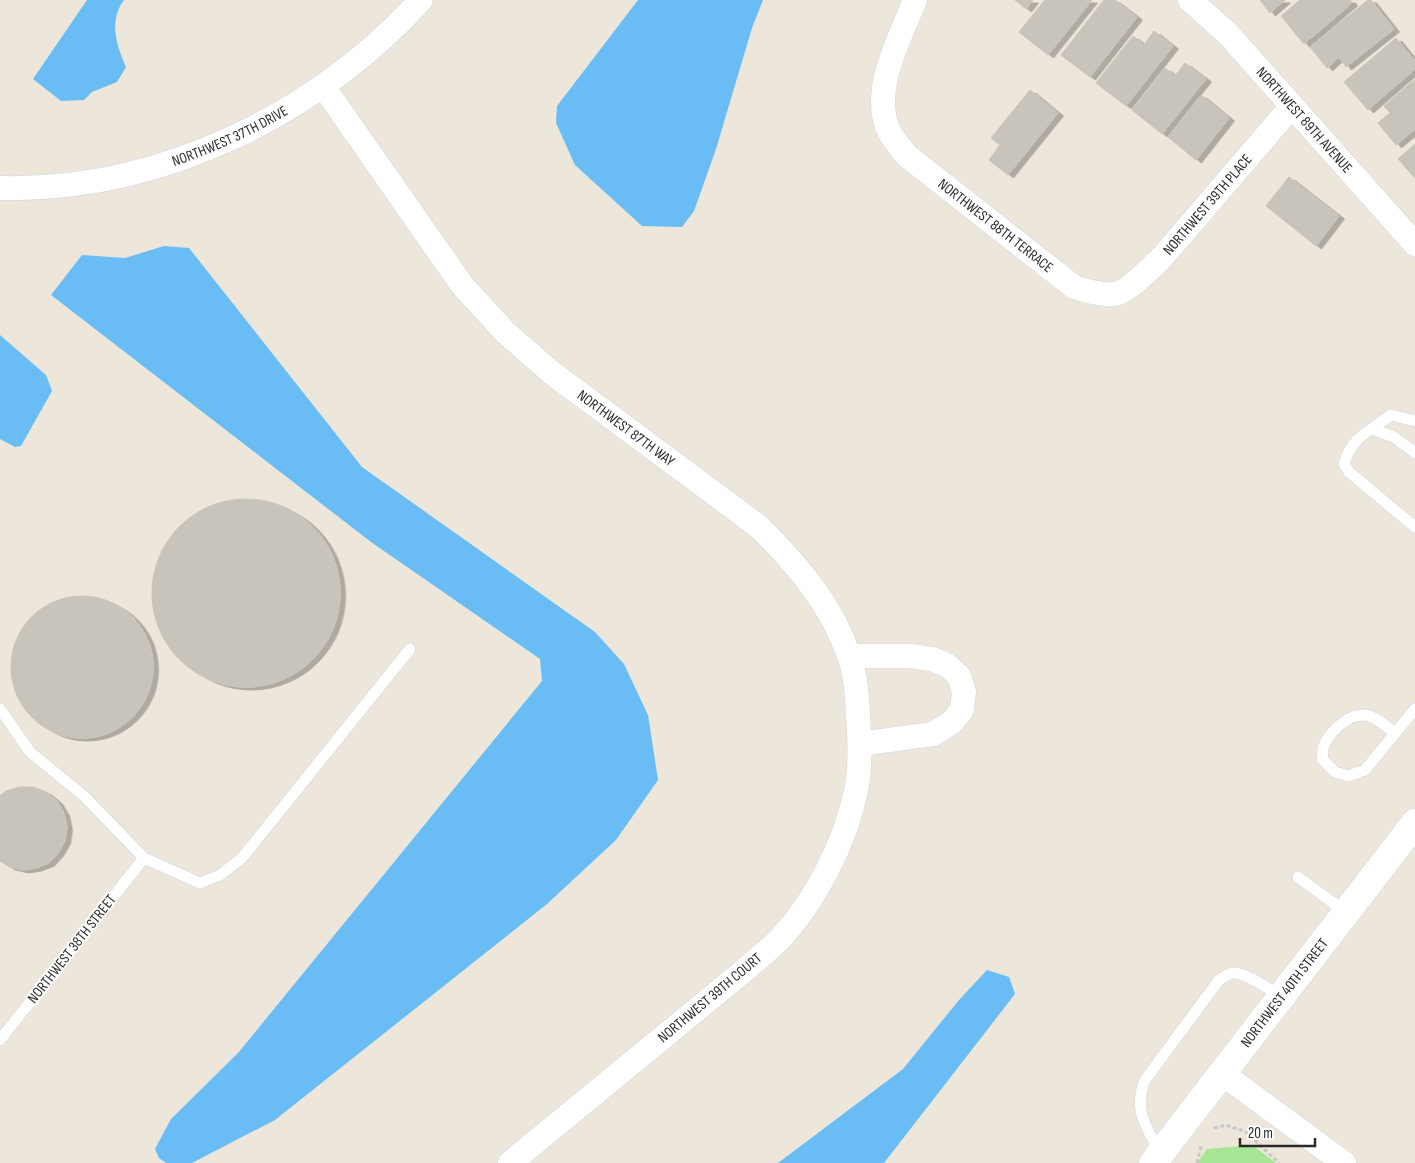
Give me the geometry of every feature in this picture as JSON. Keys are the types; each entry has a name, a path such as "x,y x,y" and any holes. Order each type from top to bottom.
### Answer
{"street":[{"name":"NORTHWEST 37TH DRIVE","path":"0,188 56,187 105,179 156,166 212,146 246,131 323,86 405,18 421,0"},
{"name":"NORTHWEST 88TH TERRACE","path":"915,0 885,78 884,109 890,132 906,155 1074,287 1093,293 1116,294"},
{"name":"NORTHWEST 89TH AVENUE","path":"1190,0 1228,34 1415,244"},
{"name":"NORTHWEST 87TH WAY","path":"323,86 462,284 505,332 552,373 758,526 788,556 815,589 850,656 857,700 860,744 856,791"},
{"name":"NORTHWEST 39TH PLACE","path":"1116,294 1141,278 1164,255 1292,106"},
{"path":"850,656 887,655 932,659 948,665 959,676 964,692 962,710 952,722 932,734 860,744"},
{"name":"NORTHWEST 39TH COURT","path":"510,1163 746,969 780,938 799,915 824,877 842,837 856,791"},
{"name":"NORTHWEST 40TH STREET","path":"1157,1158 1415,823"},
{"path":"1222,1074 1344,1163"}],"lane":[{"path":"1415,421 1391,415 1372,429 1358,436 1346,454 1344,464 1349,472 1415,527"},
{"path":"1372,429 1394,436 1415,453"},
{"path":"0,708 30,752 84,796 144,858 200,883 220,875 242,858 410,649"},
{"path":"1395,734 1380,721 1367,715 1347,719 1334,729 1324,745 1322,759 1335,772 1348,776 1365,770 1395,734 1415,709"},
{"name":"NORTHWEST 38TH STREET","path":"0,1040 144,858"},
{"path":"1298,877 1346,912"},
{"path":"1157,1158 1140,1108 1140,1091 1144,1080 1220,980 1228,974 1243,975 1282,997"}],"path":[{"path":"1210,1130 1226,1125 1246,1132 1279,1163"},
{"path":"1196,1163 1203,1142"}],"green space":[{"path":"1252,1145 1276,1163 1197,1163 1207,1149"}],"water":[{"path":"87,0 124,0 116,16 115,25 117,42 126,67 117,82 92,92 84,100 61,101 33,79"},
{"path":"638,0 763,0 752,28 716,149 694,211 682,227 642,226 575,165 556,123 557,106"},
{"path":"164,246 189,248 362,467 595,632 624,664 648,715 658,780 616,840 547,904 275,1120 192,1163 166,1163 159,1158 155,1149 171,1119 238,1053 542,681 540,659 371,542 51,295 82,255 125,258"},
{"path":"0,335 46,375 52,391 21,446 15,447 0,439"},
{"path":"987,970 1009,977 1015,994 884,1163 778,1163 903,1069 959,1000"}],"building":[{"path":"1015,0 1033,0 1026,9"},
{"path":"1045,0 1092,0 1048,55 1019,32"},
{"path":"1104,0 1115,0 1137,17 1090,77 1061,55"},
{"path":"1260,0 1285,0 1270,13"},
{"path":"1300,0 1350,0 1352,3 1304,44 1281,16"},
{"path":"1368,0 1371,0 1394,29 1346,67 1339,57 1327,68 1310,47"},
{"path":"1154,31 1173,46 1126,106 1096,83 1133,36 1144,45"},
{"path":"1396,38 1415,61 1415,69 1368,110 1344,82"},
{"path":"1185,63 1206,79 1162,134 1132,110 1165,68 1175,76"},
{"path":"1415,79 1415,129 1396,145 1378,123 1390,113 1384,106"},
{"path":"1030,90 1058,113 1008,175 989,160 1000,145 991,138"},
{"path":"1201,95 1229,118 1196,160 1168,137"},
{"path":"1415,144 1415,178 1398,159"},
{"path":"1289,177 1339,216 1316,246 1266,206"},
{"path":"246,499 282,506 306,520 319,533 333,557 340,593 333,629 319,653 306,666 282,680 246,687 210,680 186,666 173,653 159,629 152,593 159,557 173,533 186,520 210,506"},
{"path":"82,596 109,602 121,608 132,617 141,628 147,640 153,667 147,694 141,706 132,717 121,726 109,732 82,738 55,732 43,726 32,717 23,706 17,694 11,667 17,640 23,628 32,617 43,608 55,602"},
{"path":"19,787 33,787 46,792 57,801 64,813 67,827 65,841 49,863 23,870 10,867 0,861 0,796 6,791"}]}
